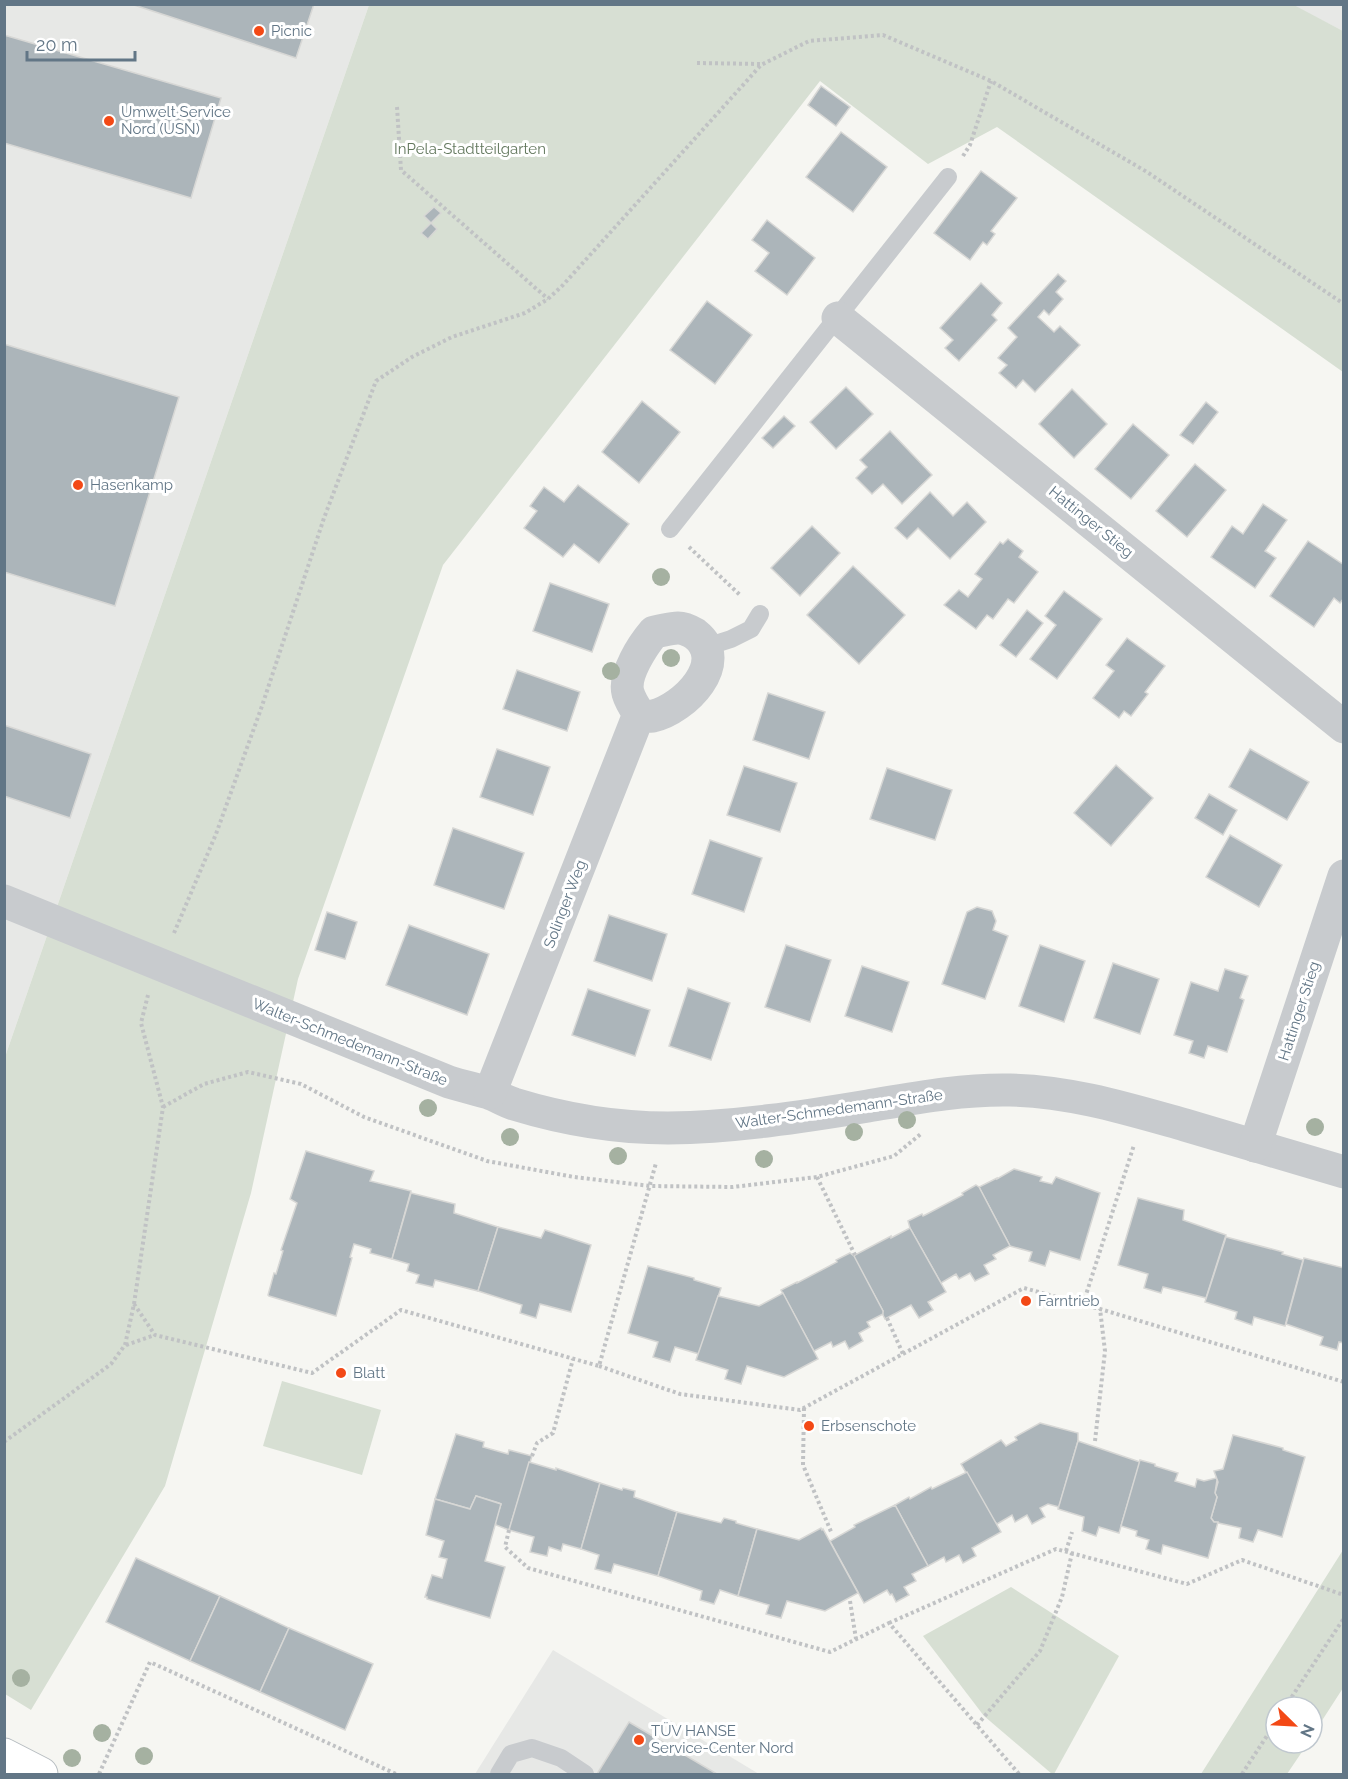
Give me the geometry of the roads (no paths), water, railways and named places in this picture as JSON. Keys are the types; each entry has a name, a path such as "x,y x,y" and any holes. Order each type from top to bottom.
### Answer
{"main road":[{"path":"4,1755 41,1774"}],"street":[{"name":"Hattinger Stieg","path":"838,318 1344,727"},
{"path":"678,628 690,630 706,647 708,666 696,689 674,708 651,717 639,714 627,690 631,670 642,646 654,632 678,628"},
{"name":"Solinger Weg","path":"490,1093 639,714"},
{"name":"Hattinger Stieg","path":"1255,1146 1344,876"},
{"name":"Walter-Schmedemann-Straße","path":"4,902 449,1082 556,1115 592,1122 666,1128 702,1127 764,1122 940,1094 1008,1090 1044,1092 1144,1113 1344,1172"}],"lane":[{"path":"670,529 948,177"},
{"path":"706,647 731,639 751,629 760,615"},
{"path":"499,1774 511,1754 532,1748 561,1758 585,1774"}],"place":[{"name":"Picnic","path":"259,31"},
{"name":"Umwelt Service Nord (USN)","path":"109,121"},
{"name":"Hasenkamp","path":"78,485"},
{"name":"Farntrieb","path":"1026,1301"},
{"name":"Blatt","path":"341,1373"},
{"name":"Erbsenschote","path":"809,1426"},
{"name":"TÜV HANSE Service-Center Nord","path":"639,1740"}],"park label":[{"name":"InPela-Stadtteilgarten","path":"470,149"}]}
